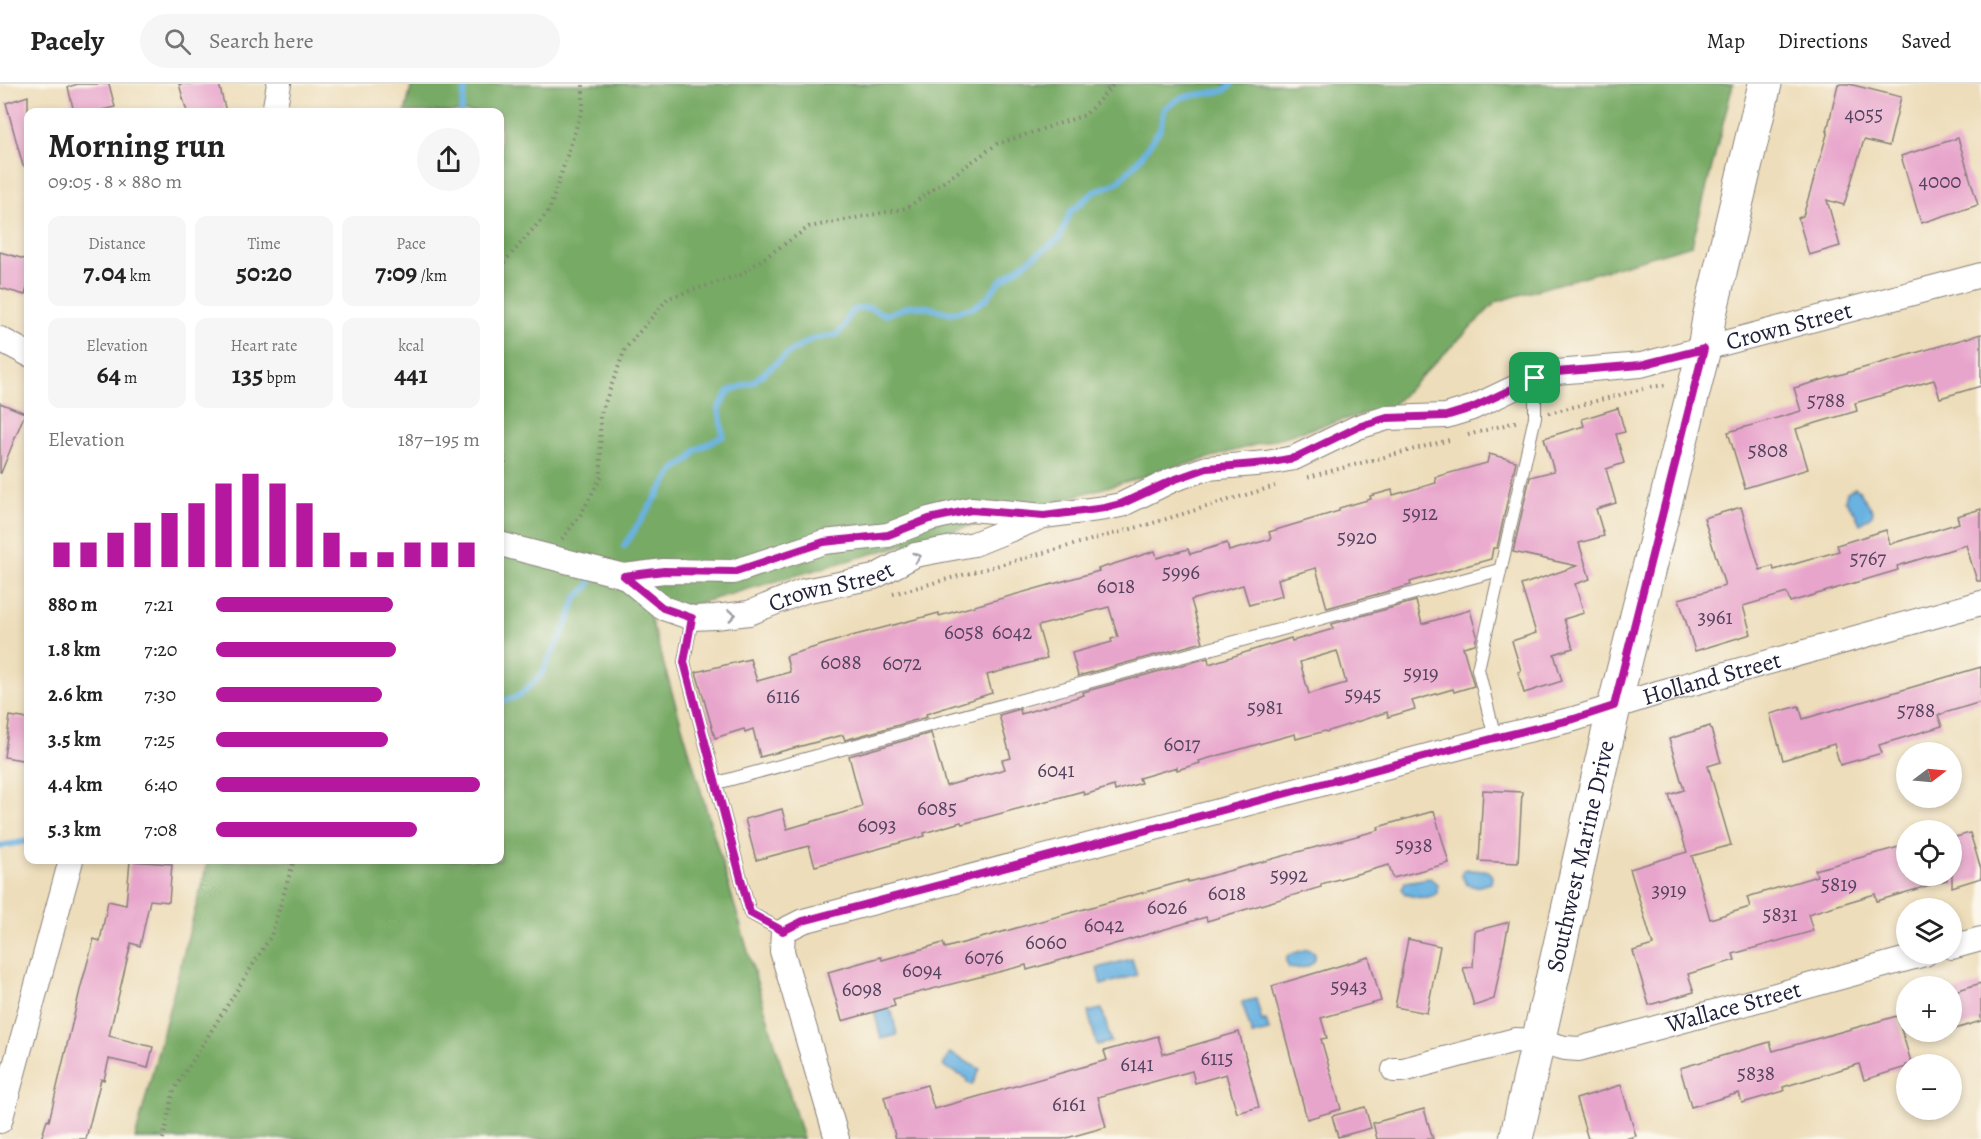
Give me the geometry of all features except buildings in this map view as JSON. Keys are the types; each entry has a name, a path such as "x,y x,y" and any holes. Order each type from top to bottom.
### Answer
{"main road":[{"name":"Southwest Marine Drive","path":"1516,1139 1614,706 1704,349 1709,318 1765,84"}],"street":[{"path":"275,108 279,84"},
{"name":"Crown Street","path":"624,576 663,608 692,618 749,613 804,591 874,577 915,555 974,544 1044,516 1121,504 1173,480 1207,468 1267,463 1294,458 1358,427 1387,418 1446,416 1472,408 1535,378 1556,372 1641,365 1981,275"},
{"path":"0,339 24,352"},
{"name":"Crown Street","path":"504,545 624,576 664,571 733,572 824,542 888,535 929,519 971,510 1044,516"},
{"name":"Holland Street","path":"783,931 803,921 1574,719 1981,603"},
{"path":"0,1120 70,864"},
{"path":"783,931 782,951 837,1139"},
{"path":"1962,944 1981,939"},
{"name":"Wallace Street","path":"1394,1070 1403,1070 1515,1040 1539,1041 1565,1048 1579,1048 1896,962"}],"lane":[{"path":"1495,738 1478,669 1535,417 1535,378"},
{"path":"717,783 1499,570"},
{"path":"692,618 684,662 750,913 783,931"}],"path":[{"path":"504,262 549,211 584,107 583,84"},
{"path":"548,556 581,514 601,477 600,416 625,349 668,298 740,275 809,226 907,208 997,144 1085,115 1114,84"},
{"path":"1466,435 1647,388 1668,385"},
{"path":"1297,480 1454,438"},
{"path":"882,596 1153,523 1286,483"},
{"path":"163,1139 174,1090 271,936 294,864"}],"green space":[{"path":"412,84 1733,84 1692,245 1496,302 1392,406 650,617 803,1139 135,1139 207,864 504,864 504,108 406,108"}],"water":[{"path":"1855,488 1873,511 1872,515 1860,524 1845,500 1847,492"},
{"path":"1463,870 1487,871 1492,877 1491,883 1476,887 1466,884 1462,876"},
{"path":"1430,878 1437,884 1437,893 1433,895 1416,897 1404,893 1402,889 1405,882"},
{"path":"1307,949 1314,952 1315,957 1312,964 1303,968 1289,968 1286,961 1288,955"},
{"path":"1132,959 1137,975 1101,985 1097,968"},
{"path":"1256,999 1262,1021 1266,1020 1269,1031 1252,1035 1242,1002"},
{"path":"887,1007 892,1012 897,1035 881,1039 875,1014 876,1009"},
{"path":"1102,1009 1111,1042 1097,1045 1088,1012"},
{"path":"950,1053 980,1069 972,1085 967,1082 966,1078 943,1066"}],"waterway":[{"path":"462,108 466,84"},
{"path":"624,546 674,470 691,458 696,450 723,436 719,408 729,391 753,382 786,355 812,339 836,335 844,327 849,314 858,308 870,308 886,315 909,306 926,307 949,313 972,308 987,298 1000,281 1060,238 1070,212 1094,192 1117,183 1138,161 1160,129 1165,108 1182,97 1224,91 1232,84"},
{"path":"504,701 519,696 541,675 568,622 576,598 588,587 592,577"},
{"path":"0,846 24,842"}],"route":[{"path":"1704,349 1614,706 1574,719 803,921 783,931 750,913 684,662 692,618 663,608 624,576 664,571 733,572 824,542 888,535 929,519 971,510 1044,516 1105,508 1121,504 1173,480 1207,468 1267,463 1294,458 1358,427 1387,418 1446,416 1472,408 1535,378 1556,372 1641,365 1704,349"}]}
